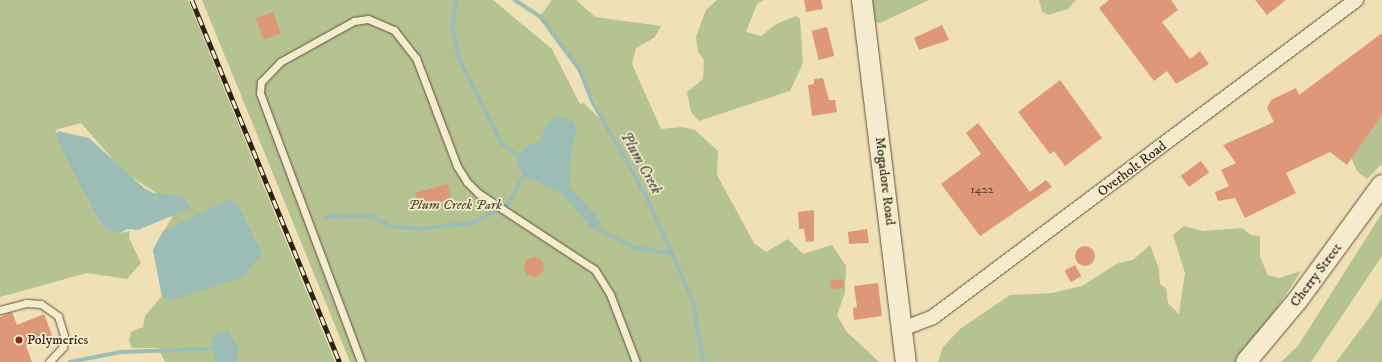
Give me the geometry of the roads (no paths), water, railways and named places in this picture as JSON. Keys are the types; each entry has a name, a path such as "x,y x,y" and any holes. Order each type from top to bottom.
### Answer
{"street":[{"name":"Mogadore Road","path":"862,0 906,362"},
{"name":"Overholt Road","path":"902,329 933,317 1356,0"},
{"name":"Cherry Street","path":"1246,362 1297,301 1382,185"}],"lane":[{"path":"361,362 263,108 261,82 268,72 354,21 381,22 394,30 416,58 457,166 478,193 594,270 610,294 636,362"},
{"path":"0,310 26,303 41,304 58,316 64,336 62,347 49,362"}],"water":[{"path":"558,116 573,121 577,131 572,145 569,186 601,222 594,231 560,192 524,176 516,163 523,149 540,140 548,122"},
{"path":"58,131 89,138 144,188 154,193 183,196 191,208 138,230 127,229 120,233 109,230 100,222 62,150 56,135"},
{"path":"230,199 239,207 262,253 243,277 169,301 162,296 153,250 163,231"},
{"path":"228,331 239,349 237,362 215,362 212,340 219,332"}],"waterway":[{"path":"456,0 453,27 459,58 502,143 519,157"},
{"name":"Plum Creek","path":"515,0 540,16 580,70 594,104 646,195 693,300 704,362"},
{"path":"326,217 372,216 390,226 419,229 472,223 509,204 524,176"},
{"path":"598,229 636,248 671,253"},
{"path":"70,362 121,352 211,349"}],"railway":[{"path":"192,0 340,362"}],"place":[{"name":"Polymerics","path":"19,340"}],"park label":[{"name":"Plum Creek Park","path":"455,205"}]}
